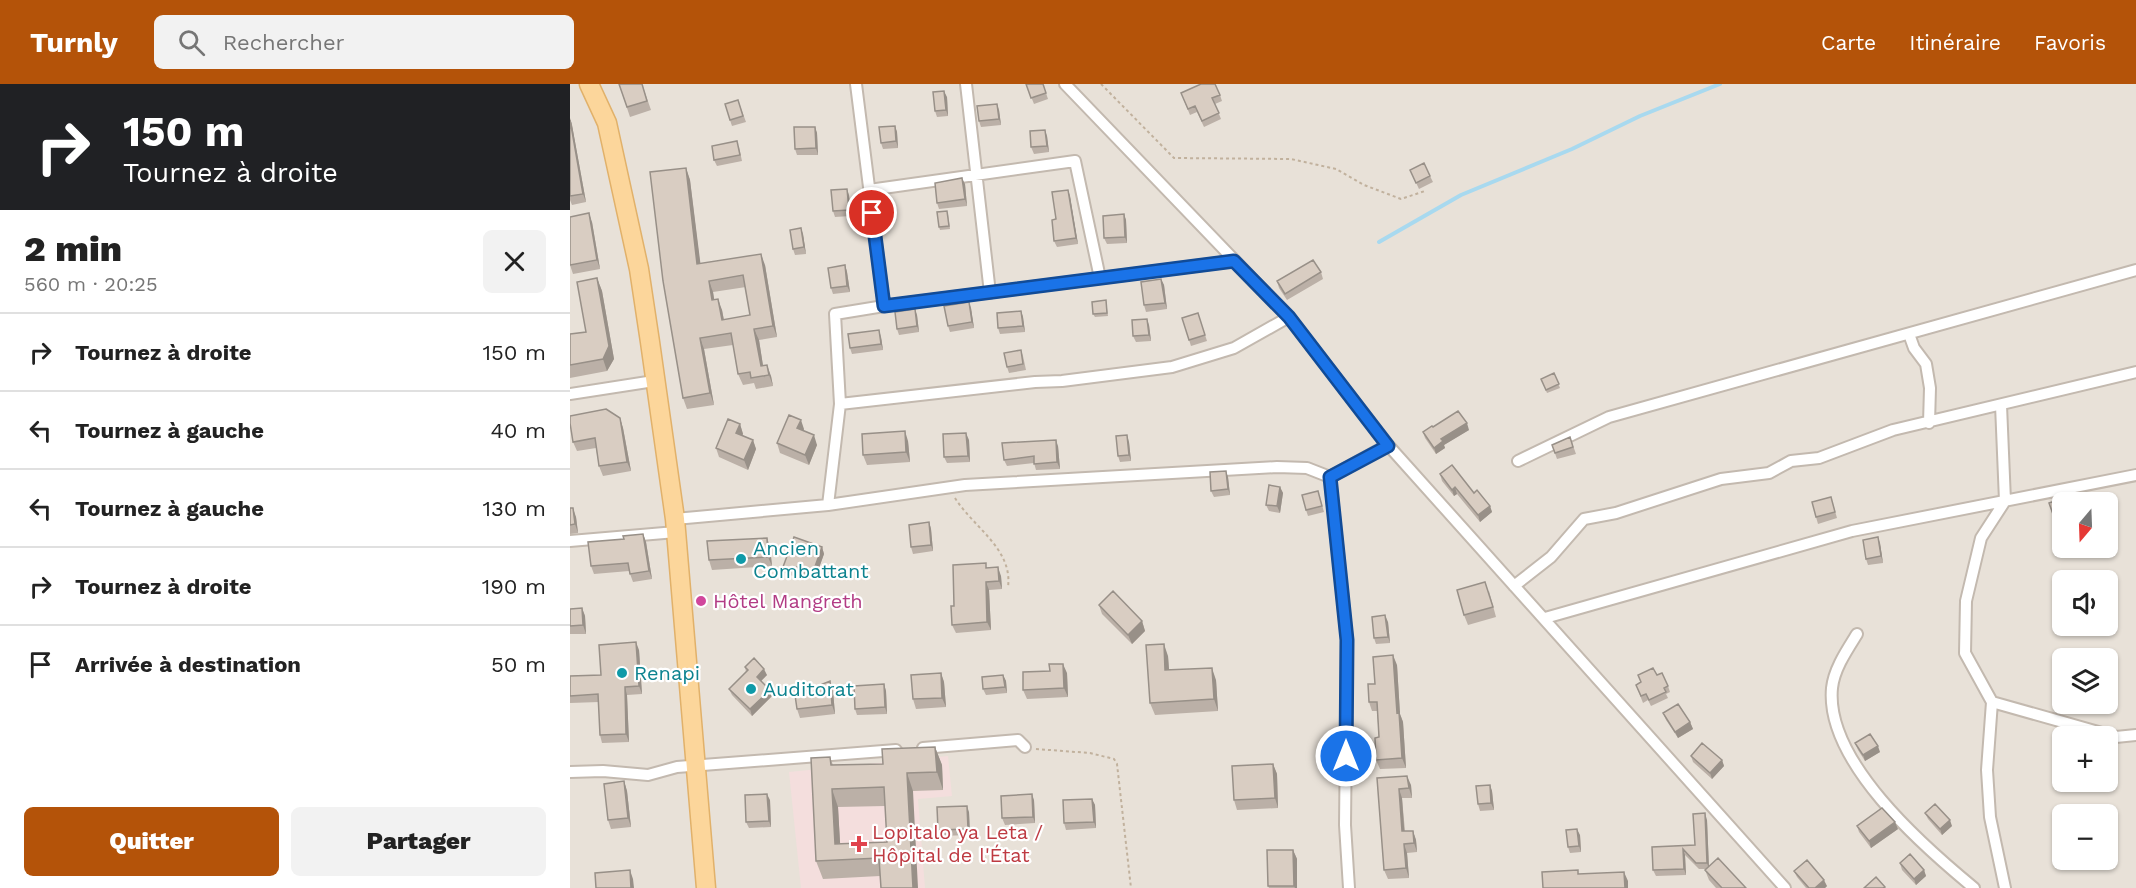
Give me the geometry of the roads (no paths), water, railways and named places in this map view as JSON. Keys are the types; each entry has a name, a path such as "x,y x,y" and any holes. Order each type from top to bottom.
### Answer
{"main road":[{"path":"589,84 607,123 639,269 675,525 706,888"}],"street":[{"path":"856,84 884,306"},
{"path":"966,84 990,293"},
{"path":"1065,84 1289,317 1388,446 1545,618 1785,888"},
{"path":"869,190 1075,161 1100,278"},
{"path":"828,505 840,404 835,315 884,306 1234,261"},
{"path":"1518,461 1609,417 2136,270"},
{"path":"840,404 1172,367 1234,348 1289,317"},
{"path":"1909,334 1914,348 1926,364 1930,388 1929,423"},
{"path":"1514,586 1551,557 1584,519 1616,513 1721,479 1769,473 1791,461 1819,458 1893,430 2136,372"},
{"path":"570,394 654,381"},
{"path":"2001,405 2005,501 1981,538 1966,601 1965,652 1992,702 1987,770 1989,805 2005,888"},
{"path":"570,541 952,486 1277,467 1307,468 1330,477 1388,446"},
{"path":"1545,618 1852,531 2136,475"},
{"path":"1330,477 1347,640 1348,888"},
{"path":"1857,634 1842,659 1832,688 1834,723 1853,762 1908,830 1974,888"},
{"path":"1992,702 2115,737 2136,735"},
{"path":"570,772 603,771 648,775 677,767 1018,740 1025,747"}],"waterway":[{"path":"1379,242 1461,195 1572,149 1640,116 1720,84"}],"place":[{"name":"Ancien Combattant","path":"741,559"},
{"name":"Hôtel Mangreth","path":"701,601"},
{"name":"Renapi","path":"622,673"},
{"name":"Auditorat","path":"751,689"},
{"name":"Lopitalo ya Leta / Hôpital de l'État","path":"859,844"}]}
